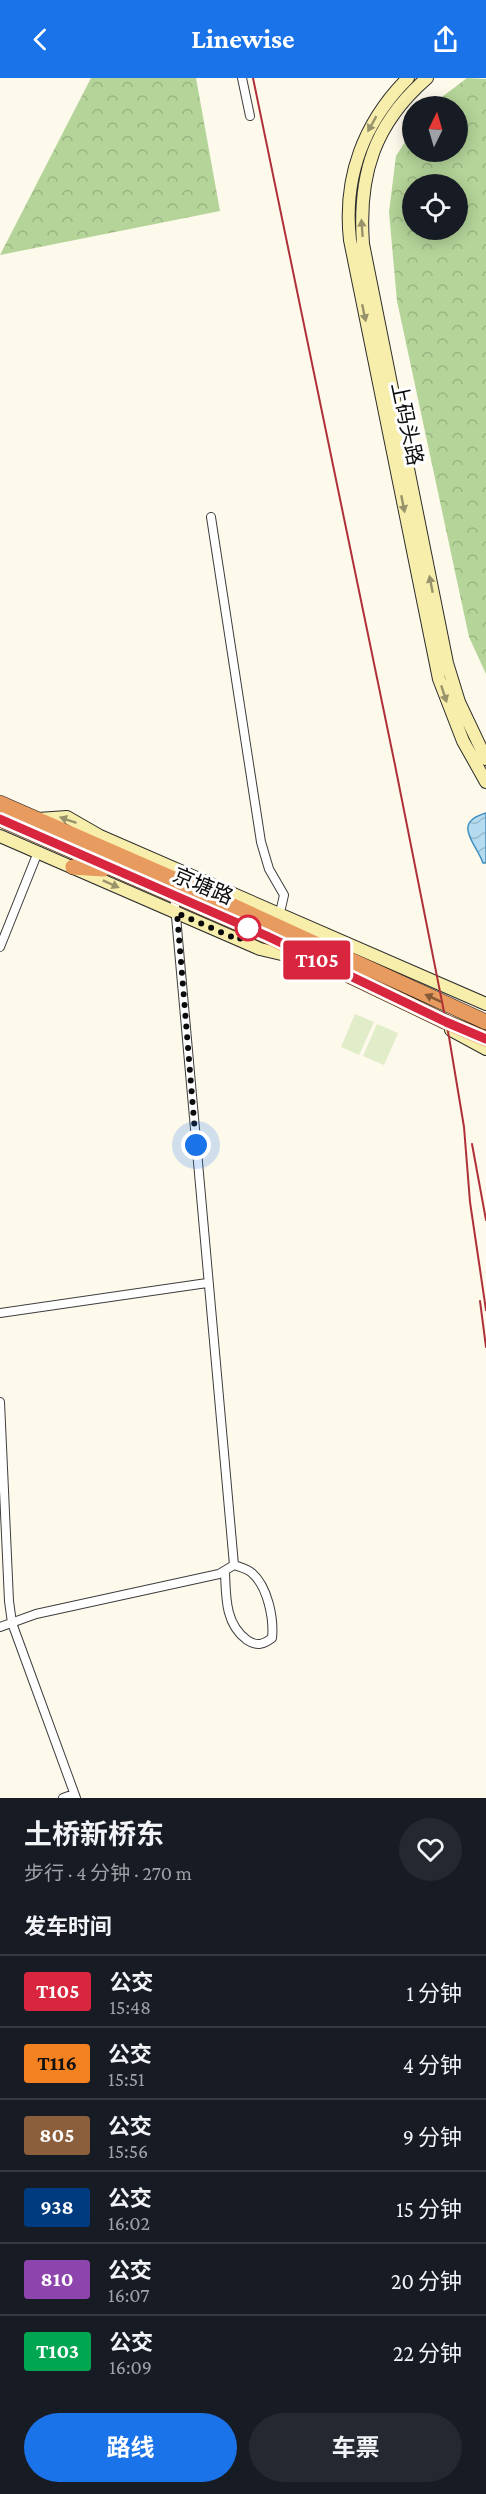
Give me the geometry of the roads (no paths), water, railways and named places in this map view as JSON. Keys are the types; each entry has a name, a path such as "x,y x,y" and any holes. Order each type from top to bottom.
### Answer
{"highway":[{"name":"京塘路","path":"0,803 174,879 279,921 486,1022"},
{"name":"京塘路","path":"0,819 267,936 486,1039"},
{"path":"73,867 114,870"}],"main road":[{"name":"上码头路","path":"408,78 390,97 365,136 351,176 348,219 356,276 415,536"},
{"name":"上码头路","path":"427,78 411,92 391,117 375,143 364,180 361,213 365,255 432,622 439,679 449,710 463,741 486,782"},
{"name":"上码头路","path":"432,622 459,702 486,759"},
{"path":"38,819 67,817 100,836 279,921 486,1004"},
{"path":"0,836 260,950 324,963"},
{"path":"431,1015 458,1035 486,1049"}],"street":[{"path":"242,78 250,116"},
{"path":"211,517 261,842 269,869 285,895 279,921"},
{"path":"0,947 38,852"},
{"path":"174,879 207,1283 234,1565"},
{"path":"0,1313 207,1283"},
{"path":"0,1402 9,1601 12,1623 75,1796 63,1798"},
{"path":"0,1627 36,1614 225,1572 234,1565"},
{"path":"225,1572 231,1622 240,1635 252,1644 263,1644 272,1638 272,1611 261,1585 252,1572 234,1565"}],"water":[{"path":"486,813 486,863 483,863 468,828 470,822 476,817"}],"railway":[{"path":"253,78 449,1037 464,1127 470,1202 486,1310"},
{"path":"472,1144 486,1220"},
{"path":"480,1301 486,1347"}]}
